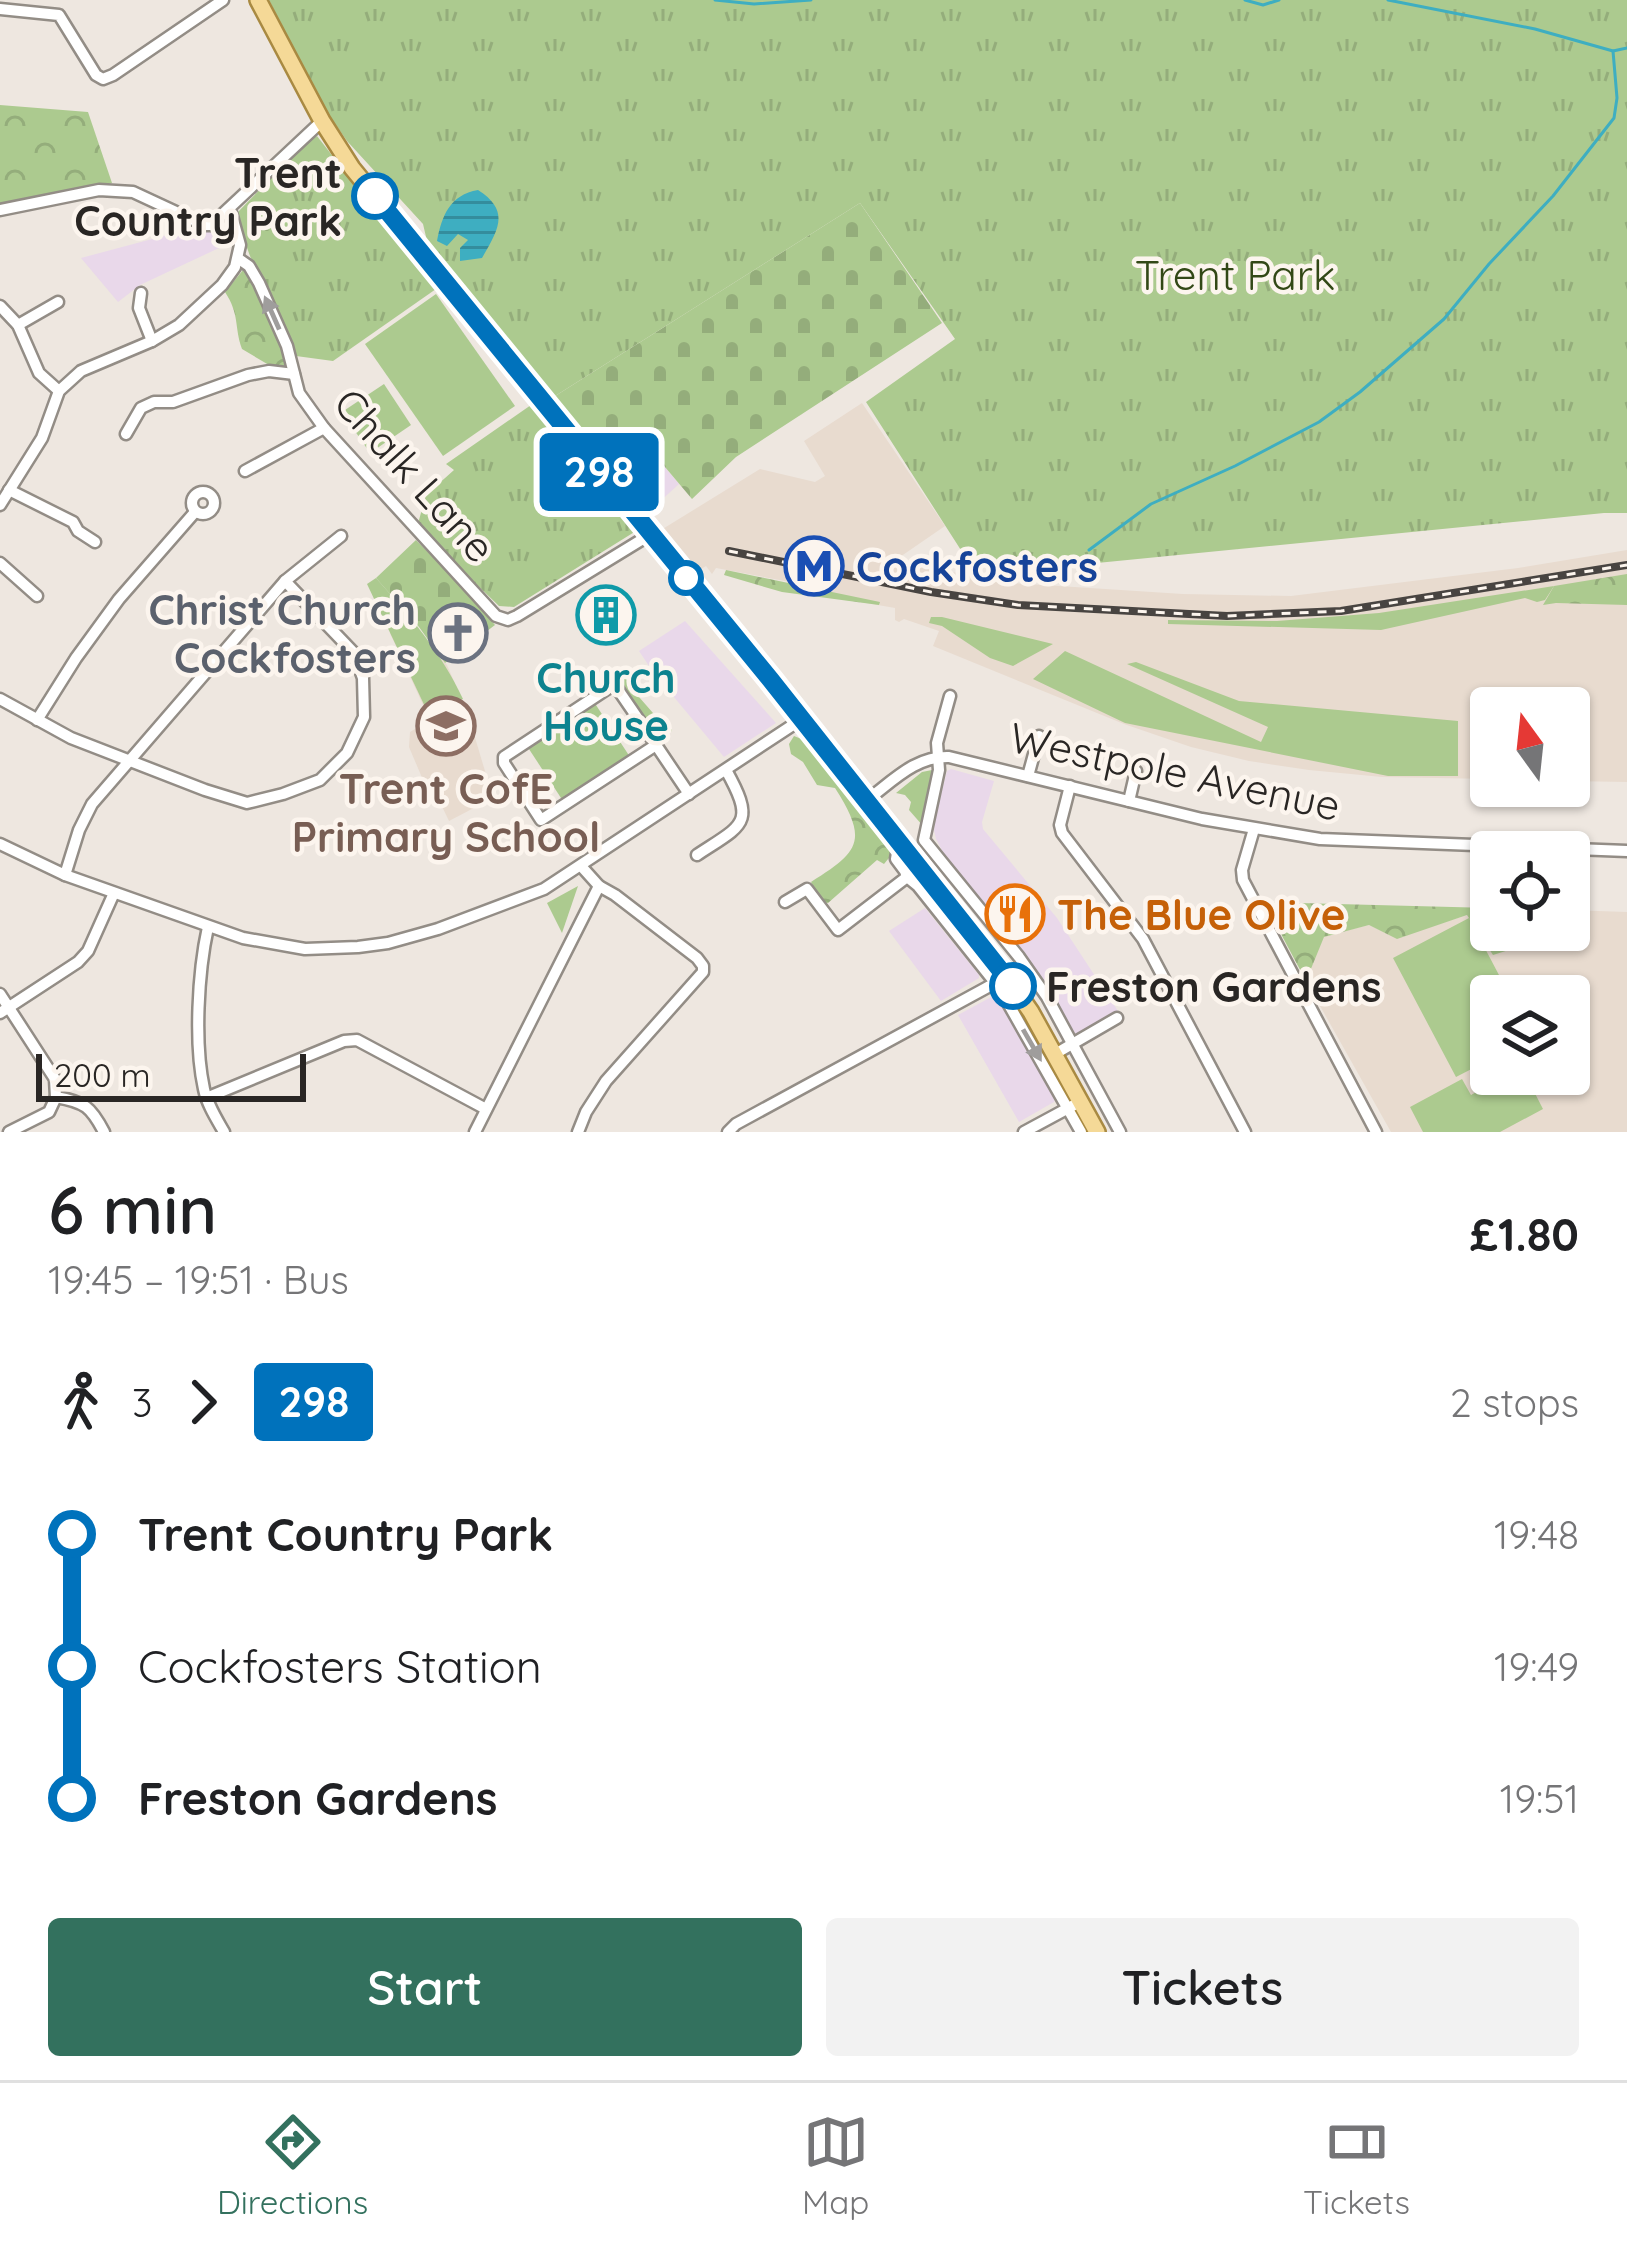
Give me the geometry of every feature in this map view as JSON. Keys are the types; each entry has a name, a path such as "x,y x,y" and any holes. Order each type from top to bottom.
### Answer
{"main road":[{"path":"258,0 352,168 904,847 1055,1054 1075,1105 1097,1132"}],"street":[{"path":"0,9 59,15 96,75 108,78 223,0"},
{"path":"0,210 99,190 136,193 204,225 218,221 322,121"},
{"name":"Chalk Lane","path":"230,209 240,245 238,259 249,266 259,283 287,346 299,393 324,428 502,620 517,616 652,534"},
{"path":"0,505 42,438 59,392 80,371 152,341 190,317 222,285 238,259"},
{"path":"141,293 139,308 152,341"},
{"path":"18,325 58,302"},
{"path":"0,306 18,325 39,374 59,392"},
{"path":"126,434 141,408 154,402 173,402 248,375 294,374"},
{"path":"245,471 324,428"},
{"path":"9,490 73,522 95,542"},
{"path":"37,720 119,599 195,512"},
{"path":"65,875 92,804 285,581 341,536"},
{"path":"0,563 38,596"},
{"path":"0,699 71,739 247,803 320,780 347,753 364,717 363,678 354,653 285,581"},
{"path":"656,745 541,820 504,763 508,752 610,687 617,688 656,745 689,794"},
{"path":"950,696 937,743 939,770 924,840 1031,973 1120,1132"},
{"path":"0,844 65,875 262,943 305,949 388,943 528,896 802,719"},
{"path":"1028,776 1040,736"},
{"path":"867,800 912,765 938,756"},
{"name":"Westpole Avenue","path":"938,756 1254,829 1353,842 1627,851"},
{"path":"698,855 738,828 744,815 742,797 726,770"},
{"path":"1129,801 1136,771"},
{"path":"1070,787 1061,833 1143,939 1245,1132"},
{"path":"1254,829 1243,880 1376,1132"},
{"path":"904,847 896,859 907,877 1005,982 1075,1105 1081,1132"},
{"path":"578,1132 606,1081 703,972 697,958 599,886 581,866"},
{"path":"784,902 807,889 838,930 907,877"},
{"path":"475,1132 599,886"},
{"path":"4,1010 78,962 88,951 114,893"},
{"path":"208,927 199,1011 203,1085 224,1132"},
{"path":"728,1132 1005,982 1031,973"},
{"path":"0,994 4,1010 55,1079 56,1097 49,1112 9,1132"},
{"path":"1055,1054 1117,1018"},
{"path":"206,1098 344,1041 357,1040 487,1109"},
{"path":"56,1097 76,1100 91,1109 104,1132"},
{"path":"1024,1132 1075,1105"}],"shaded area":[{"path":"197,227 231,227 234,241 140,285 118,302 81,258"},
{"path":"862,403 945,526 897,559 995,582 1291,596 1627,550 1627,782 1590,781 1590,687 1470,687 1470,779 1309,770 1191,747 1124,724 933,646 939,631 895,620 895,608 815,594 806,585 716,568 712,574 706,566 696,572 661,530 760,469 815,482 825,476 804,441"},
{"path":"637,434 679,484 646,514 600,459"},
{"name":"Trent CofE Primary School","path":"410,621 447,665 468,714 493,798 449,821 436,794 426,787 409,747 410,732 430,720 390,633"},
{"path":"685,621 776,723 724,757 639,651"},
{"path":"951,769 994,781 983,829 1057,918 1118,1011 1076,1035 1026,954 944,854 934,830"},
{"path":"925,908 979,975 941,1001 889,931"},
{"path":"1590,911 1627,912 1627,1132 1391,1132 1306,981 1324,936 1369,925 1397,938 1467,915 1470,951 1590,951"},
{"path":"998,997 1055,1098 1019,1122 958,1015"}],"green space":[{"name":"Trent Park","path":"269,0 1627,0 1627,513 1026,570 966,558 866,402 955,339 860,203 552,398 427,241 423,224 347,141 322,105"},
{"path":"0,105 88,112 112,183 0,206"},
{"path":"317,136 436,289 333,361 296,356 235,215"},
{"path":"860,203 942,323 736,457 692,499 638,435 600,458 552,398"},
{"path":"243,270 249,273 285,347 288,366 274,368 242,349 225,292"},
{"path":"436,294 515,406 443,456 365,344"},
{"path":"384,384 411,425 370,453 342,412"},
{"path":"531,405 636,531 514,607 499,606 417,527 426,495 454,470 446,464"},
{"path":"416,540 495,625 445,663 376,578"},
{"path":"726,570 880,602 782,592 724,575"},
{"path":"1627,574 1627,605 1543,605 1554,586"},
{"path":"376,578 424,635 463,699 428,713 367,584"},
{"path":"1554,586 1545,600 1525,598 1381,630 1168,624 1168,620 1277,621 1379,613"},
{"path":"931,617 1053,644 1013,666 929,623"},
{"path":"1065,651 1261,742 1268,727 1127,664 1136,662 1239,701 1458,721 1458,776 1388,776 1125,723 1033,679"},
{"path":"620,677 635,684 632,689 671,732 651,733 614,684"},
{"path":"594,702 630,757 563,801 527,746"},
{"path":"794,736 804,740 893,853 884,864 877,860 828,903 823,903 811,882 849,853 855,833 835,788 817,785 803,762 791,754 789,744"},
{"path":"932,770 923,826 909,810 911,802 896,793 922,772"},
{"path":"578,886 562,933 547,903"},
{"path":"1264,902 1470,907 1470,920 1467,915 1397,939 1369,925 1324,937 1306,981"},
{"path":"1469,918 1470,951 1486,951 1499,975 1470,975 1470,1070 1456,1077 1393,958"},
{"path":"1462,1079 1470,1095 1536,1095 1543,1109 1500,1132 1423,1132 1410,1107"}],"water":[{"path":"478,190 495,206 496,230 482,258 460,261 460,248 468,240 458,234 447,246 437,241 439,232 454,201"}],"waterway":[{"path":"715,0 754,4 811,0"},
{"path":"1245,0 1263,5 1279,0"},
{"path":"1388,0 1535,29 1613,51 1627,48"},
{"path":"1089,550 1151,504 1319,422 1444,319 1553,196 1614,118 1613,51"}],"railway":[{"path":"729,551 1018,605 1227,616 1341,611 1627,565"}],"bus line":[{"name":"298","path":"375,196 770,679 1013,986"}],"place":[{"name":"Trent Country Park","path":"375,196"},
{"name":"Cockfosters","path":"814,566"},
{"name":"Church House","path":"606,615"},
{"name":"Christ Church Cockfosters","path":"458,633"},
{"name":"Trent CofE Primary School","path":"446,726"},
{"name":"The Blue Olive","path":"1015,914"},
{"name":"Freston Gardens","path":"1013,986"}]}
